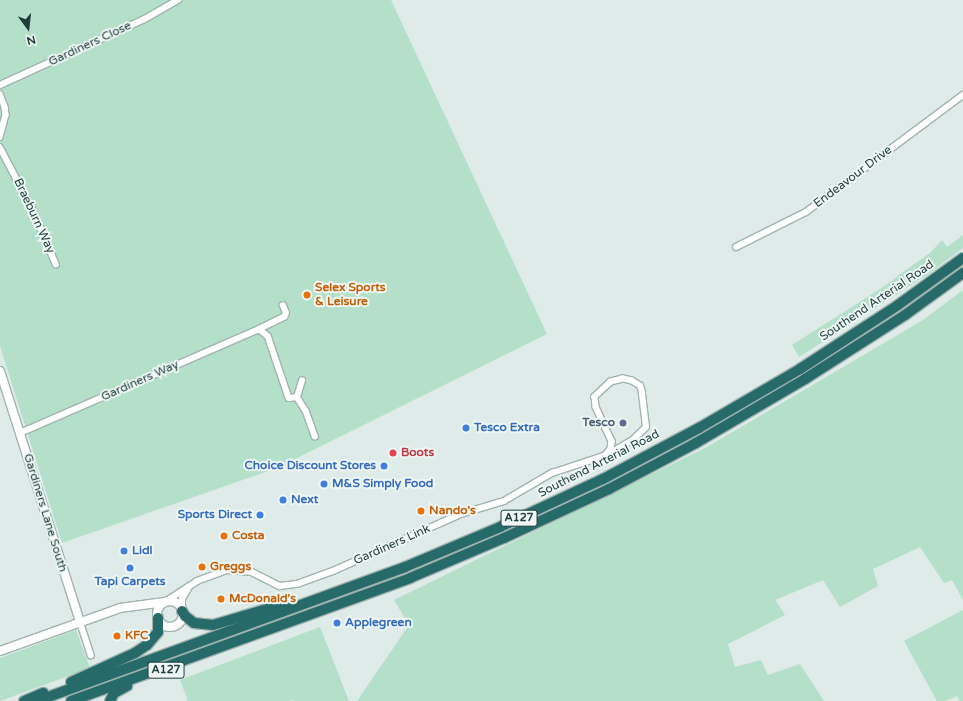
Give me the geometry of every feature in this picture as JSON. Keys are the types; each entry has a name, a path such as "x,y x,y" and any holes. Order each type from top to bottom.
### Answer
{"highway":[{"name":"Southend Arterial Road","path":"37,701 405,567 500,527 603,479 699,428 800,369 898,304 963,258"},
{"name":"Southend Arterial Road","path":"72,701 410,578 504,538 609,489 696,443 805,379 905,315 963,273"},
{"name":"A127","path":"182,611 194,623 205,625 220,624 405,567"},
{"name":"A127","path":"24,701 92,673 140,650 157,635 159,627 158,618"},
{"name":"A127","path":"110,701 111,697 118,690 226,645"},
{"path":"87,701 100,699 106,701"}],"street":[{"name":"Gardiners Close","path":"0,85 145,19 178,0"},
{"path":"0,94 6,114 0,137"},
{"name":"Endeavour Drive","path":"736,248 812,208 963,95"},
{"name":"Braeburn Way","path":"0,147 33,210 56,264"},
{"name":"Gardiners Way","path":"20,433 259,330 284,317 286,313 283,306"},
{"path":"259,330 268,336 289,398 297,397"},
{"name":"Gardiners Lane South","path":"0,371 2,382 20,433 91,656"},
{"name":"Gardiners Link","path":"165,602 197,581 222,572 235,570 252,572 280,586 297,584 333,571 461,514 504,501 552,473 606,455 633,440 646,427 642,392 640,386 632,381 623,379 611,382 595,397 596,407 612,441 611,449 606,455"},
{"path":"297,397 302,381"},
{"path":"297,397 306,411 315,436"},
{"name":"Gardiners Link","path":"182,611 181,603 184,594 197,581"},
{"path":"158,618 158,610 165,602"},
{"path":"0,651 80,621 134,606 176,602 182,611 180,622 174,626 166,626 150,609 134,606"}],"green space":[{"path":"0,0 391,0 547,334 277,468 62,543 0,346"},
{"path":"963,235 963,248 927,275 799,357 792,345 880,289 931,252 942,240 947,247"},
{"path":"963,290 963,600 952,580 944,583 920,547 873,569 878,586 840,607 823,580 775,600 785,615 728,644 735,667 761,660 768,675 800,664 824,701 357,701 409,625 394,600 707,447 923,320"},
{"path":"963,610 963,701 960,701 957,696 945,701 937,701 904,641"},
{"path":"320,627 349,701 294,701 293,699 289,701 188,701 180,680"},
{"path":"76,630 90,668 0,701 0,658"}],"place":[{"name":"Selex Sports & Leisure","path":"307,295"},
{"name":"Tesco","path":"623,423"},
{"name":"Tesco Extra","path":"466,428"},
{"name":"Boots","path":"393,453"},
{"name":"Choice Discount Stores","path":"384,466"},
{"name":"M&S Simply Food","path":"324,484"},
{"name":"Next","path":"283,500"},
{"name":"Nando's","path":"421,511"},
{"name":"Sports Direct","path":"260,515"},
{"name":"Costa","path":"224,536"},
{"name":"Lidl","path":"124,551"},
{"name":"Greggs","path":"202,567"},
{"name":"Tapi Carpets","path":"130,568"},
{"name":"McDonald's","path":"221,599"},
{"name":"Applegreen","path":"337,623"},
{"name":"KFC","path":"117,636"}]}
